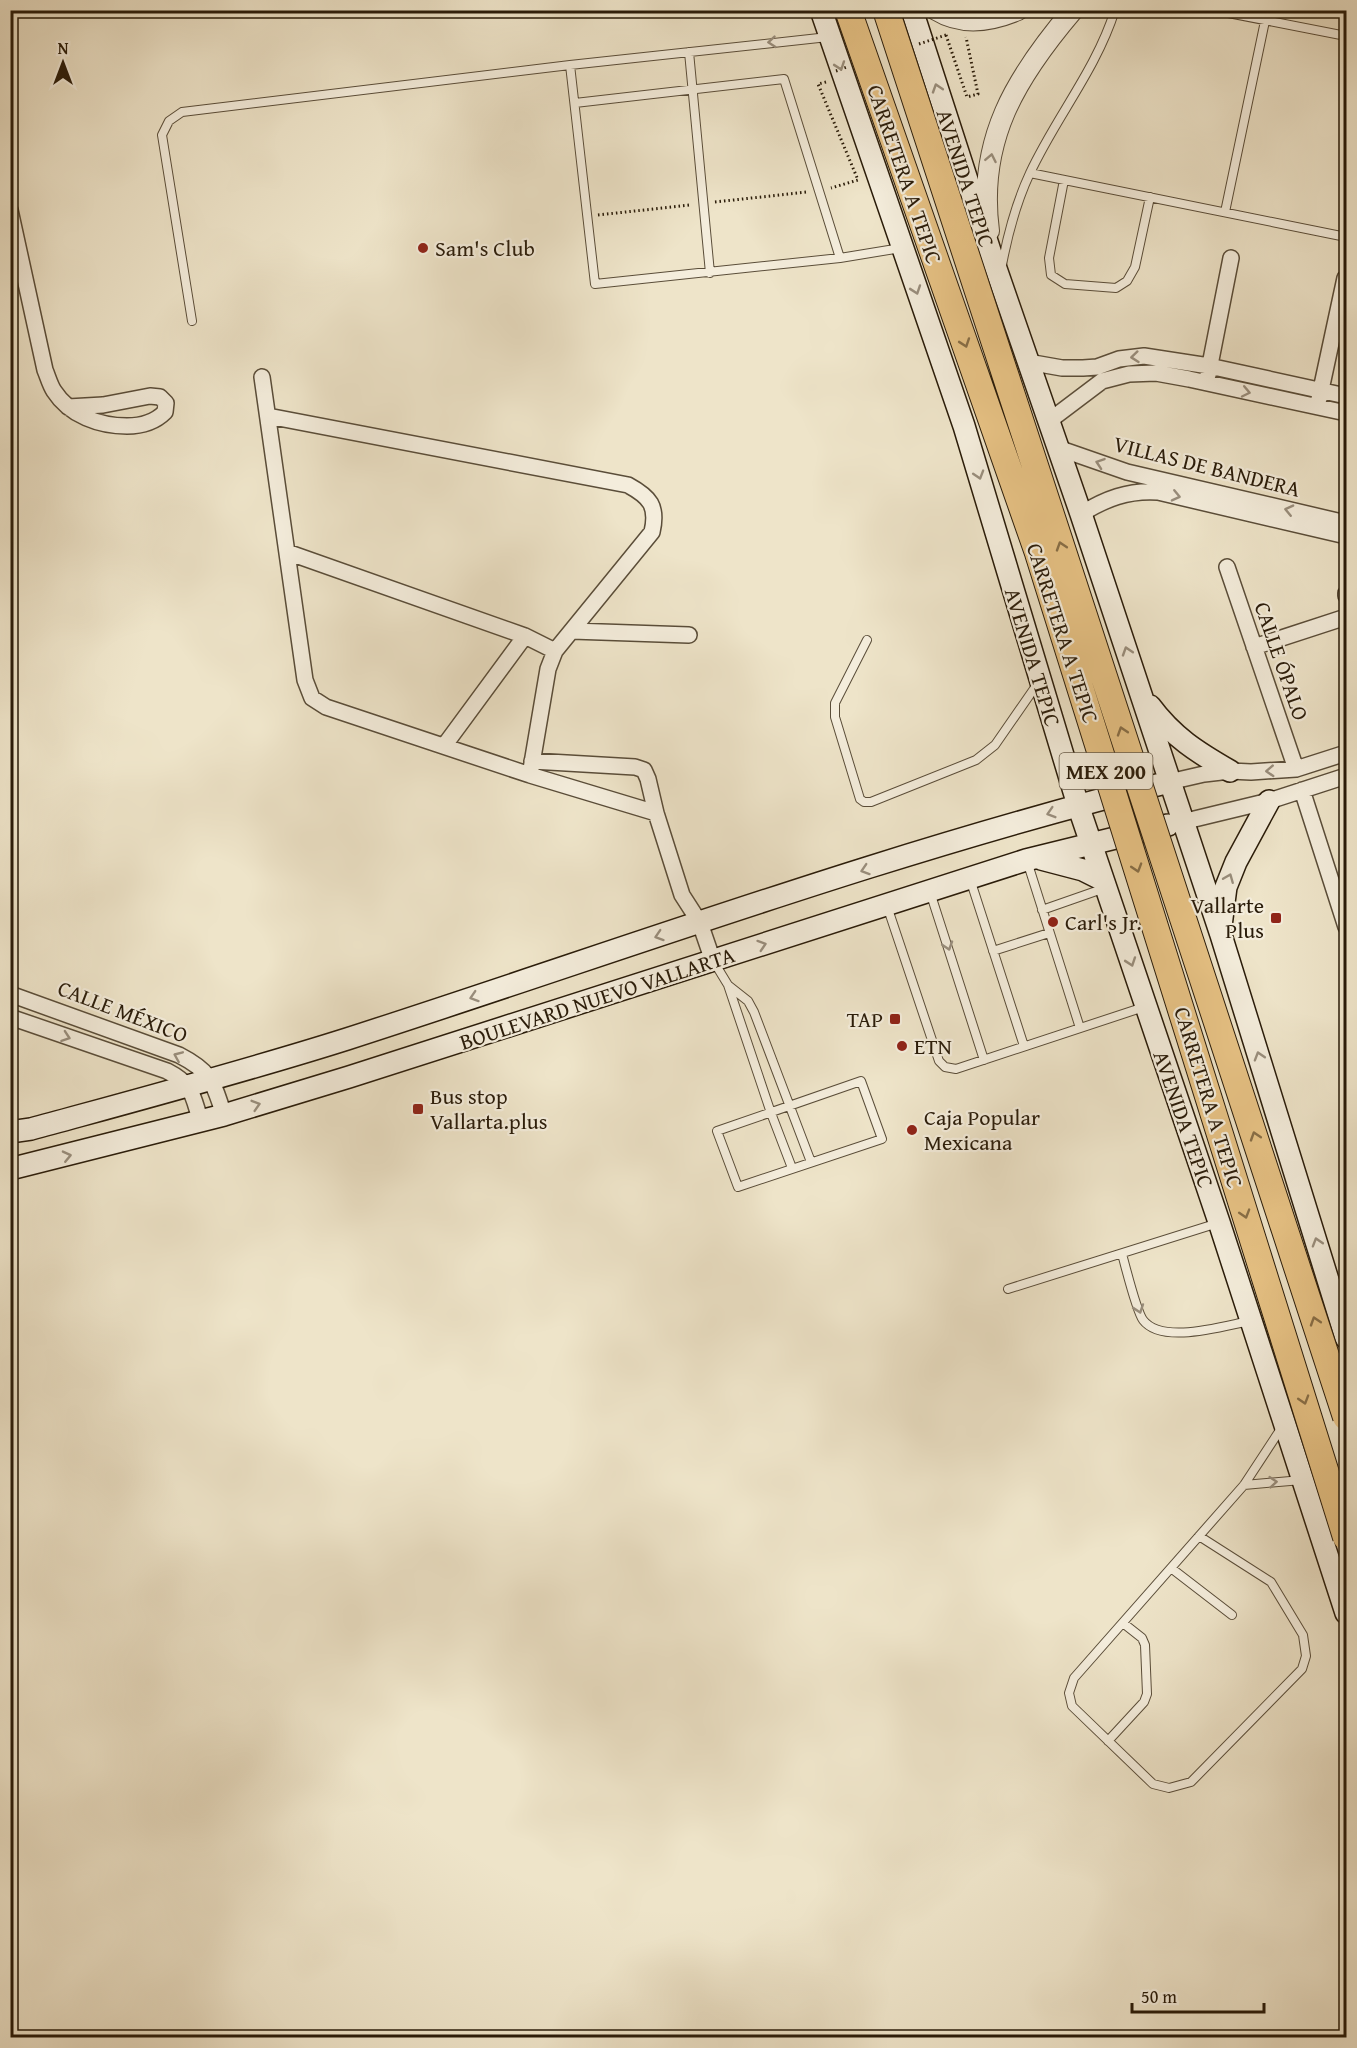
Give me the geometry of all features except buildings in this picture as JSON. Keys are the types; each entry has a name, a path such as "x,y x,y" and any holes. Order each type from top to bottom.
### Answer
{"highway":[{"name":"CARRETERA A TEPIC","path":"848,10 1038,553 1347,1537"},
{"name":"CARRETERA A TEPIC","path":"886,10 1347,1417"}],"main road":[{"name":"AVENIDA TEPIC","path":"821,10 964,426 1078,805 1252,1320 1347,1613"},
{"name":"AVENIDA TEPIC","path":"912,10 999,278 1081,514 1221,935 1347,1338"},
{"path":"1140,692 1164,725 1183,742 1230,771"},
{"name":"BOULEVARD NUEVO VALLARTA","path":"10,1132 189,1086 346,1039 874,867 1078,805 1169,782"},
{"path":"1221,935 1226,887 1236,862 1269,801"},
{"name":"BOULEVARD NUEVO VALLARTA","path":"10,1169 201,1122 713,961 1030,858 1182,822"},
{"path":"1030,858 1083,870 1104,884"}],"street":[{"path":"992,257 986,187 991,155 1002,115 1043,45 1073,10"},
{"path":"937,11 947,17 974,22 1004,13"},
{"path":"10,210 45,370 55,392 68,407 89,421 110,426 139,426 159,419 165,412 166,403 160,397 150,396 103,405 68,407"},
{"path":"1206,383 1231,258"},
{"path":"1318,407 1345,278"},
{"path":"1049,421 1099,374 1119,359 1144,356 1209,366 1347,396"},
{"path":"1028,362 1099,374 1156,373 1347,413"},
{"path":"262,377 305,680 312,698 326,707 444,746 531,768 656,813"},
{"path":"268,416 627,485 642,492 651,503 655,518 652,532 555,651 548,669 531,768"},
{"name":"VILLAS DE BANDERA","path":"1058,448 1127,472 1347,523"},
{"path":"1127,472 1127,493"},
{"name":"VILLAS DE BANDERA","path":"1081,514 1111,498 1127,493 1158,492 1347,536"},
{"path":"287,552 525,636 555,651"},
{"name":"CALLE ÓPALO","path":"1227,567 1296,769"},
{"path":"1254,647 1347,617"},
{"path":"572,631 689,635"},
{"path":"444,746 525,636"},
{"path":"1169,782 1230,771 1296,769 1347,753"},
{"path":"531,768 635,766 644,770 682,895 700,923 713,961"},
{"path":"1182,822 1269,801 1347,776"},
{"path":"1302,790 1347,927"},
{"name":"CALLE MÉXICO","path":"10,994 179,1055 196,1064 212,1079"},
{"name":"CALLE MÉXICO","path":"10,1017 167,1071 189,1086"},
{"path":"212,1079 224,1115"},
{"path":"189,1086 201,1122"}],"lane":[{"path":"999,278 1011,218 1030,173 1107,37 1115,10"},
{"path":"1213,10 1347,36"},
{"path":"1225,212 1265,21"},
{"path":"192,321 162,135 169,121 182,112 570,64 830,37"},
{"path":"689,52 710,273"},
{"path":"570,64 595,284 840,258 901,248"},
{"path":"575,103 784,79 840,258"},
{"path":"1030,173 1347,237"},
{"path":"1064,180 1049,258 1051,275 1065,284 1116,288 1128,281 1135,267 1150,197"},
{"path":"867,640 835,703 835,717 860,798 864,802 871,802 976,760 995,745 1040,679"},
{"path":"1030,858 1042,910 1080,1028"},
{"path":"970,878 1024,1046"},
{"path":"1042,910 1104,884"},
{"path":"930,890 984,1060"},
{"path":"887,904 939,1061 945,1067 956,1069 1146,1006"},
{"path":"993,951 1049,933"},
{"path":"713,961 728,985 792,1168"},
{"path":"728,985 748,1001 754,1012 811,1162"},
{"path":"861,1081 882,1138 738,1187 717,1131 771,1113 861,1081"},
{"path":"1008,1289 1219,1222"},
{"path":"1122,1254 1142,1318 1152,1328 1164,1333 1197,1331 1252,1320"},
{"path":"1199,1536 1271,1582 1303,1635 1306,1656 1302,1669 1191,1782 1169,1788 1153,1784 1108,1741 1072,1706 1069,1692 1074,1678 1123,1623 1199,1536 1244,1485 1285,1423"},
{"path":"1244,1485 1302,1480"},
{"path":"1171,1568 1232,1615"},
{"path":"1108,1741 1144,1702 1147,1694 1145,1645 1142,1638 1123,1623"}],"path":[{"path":"946,35 967,97 978,94 963,21"},
{"path":"588,215 820,191 858,180 818,84 826,81 830,93"},
{"path":"842,126 846,137"}],"place":[{"name":"Sam's Club","path":"423,248"},
{"name":"Vallarte Plus","path":"1276,918"},
{"name":"Carl's Jr.","path":"1053,922"},
{"name":"TAP","path":"895,1019"},
{"name":"ETN","path":"902,1046"},
{"name":"Bus stop Vallarta.plus","path":"418,1109"},
{"name":"Caja Popular Mexicana","path":"912,1130"}]}
